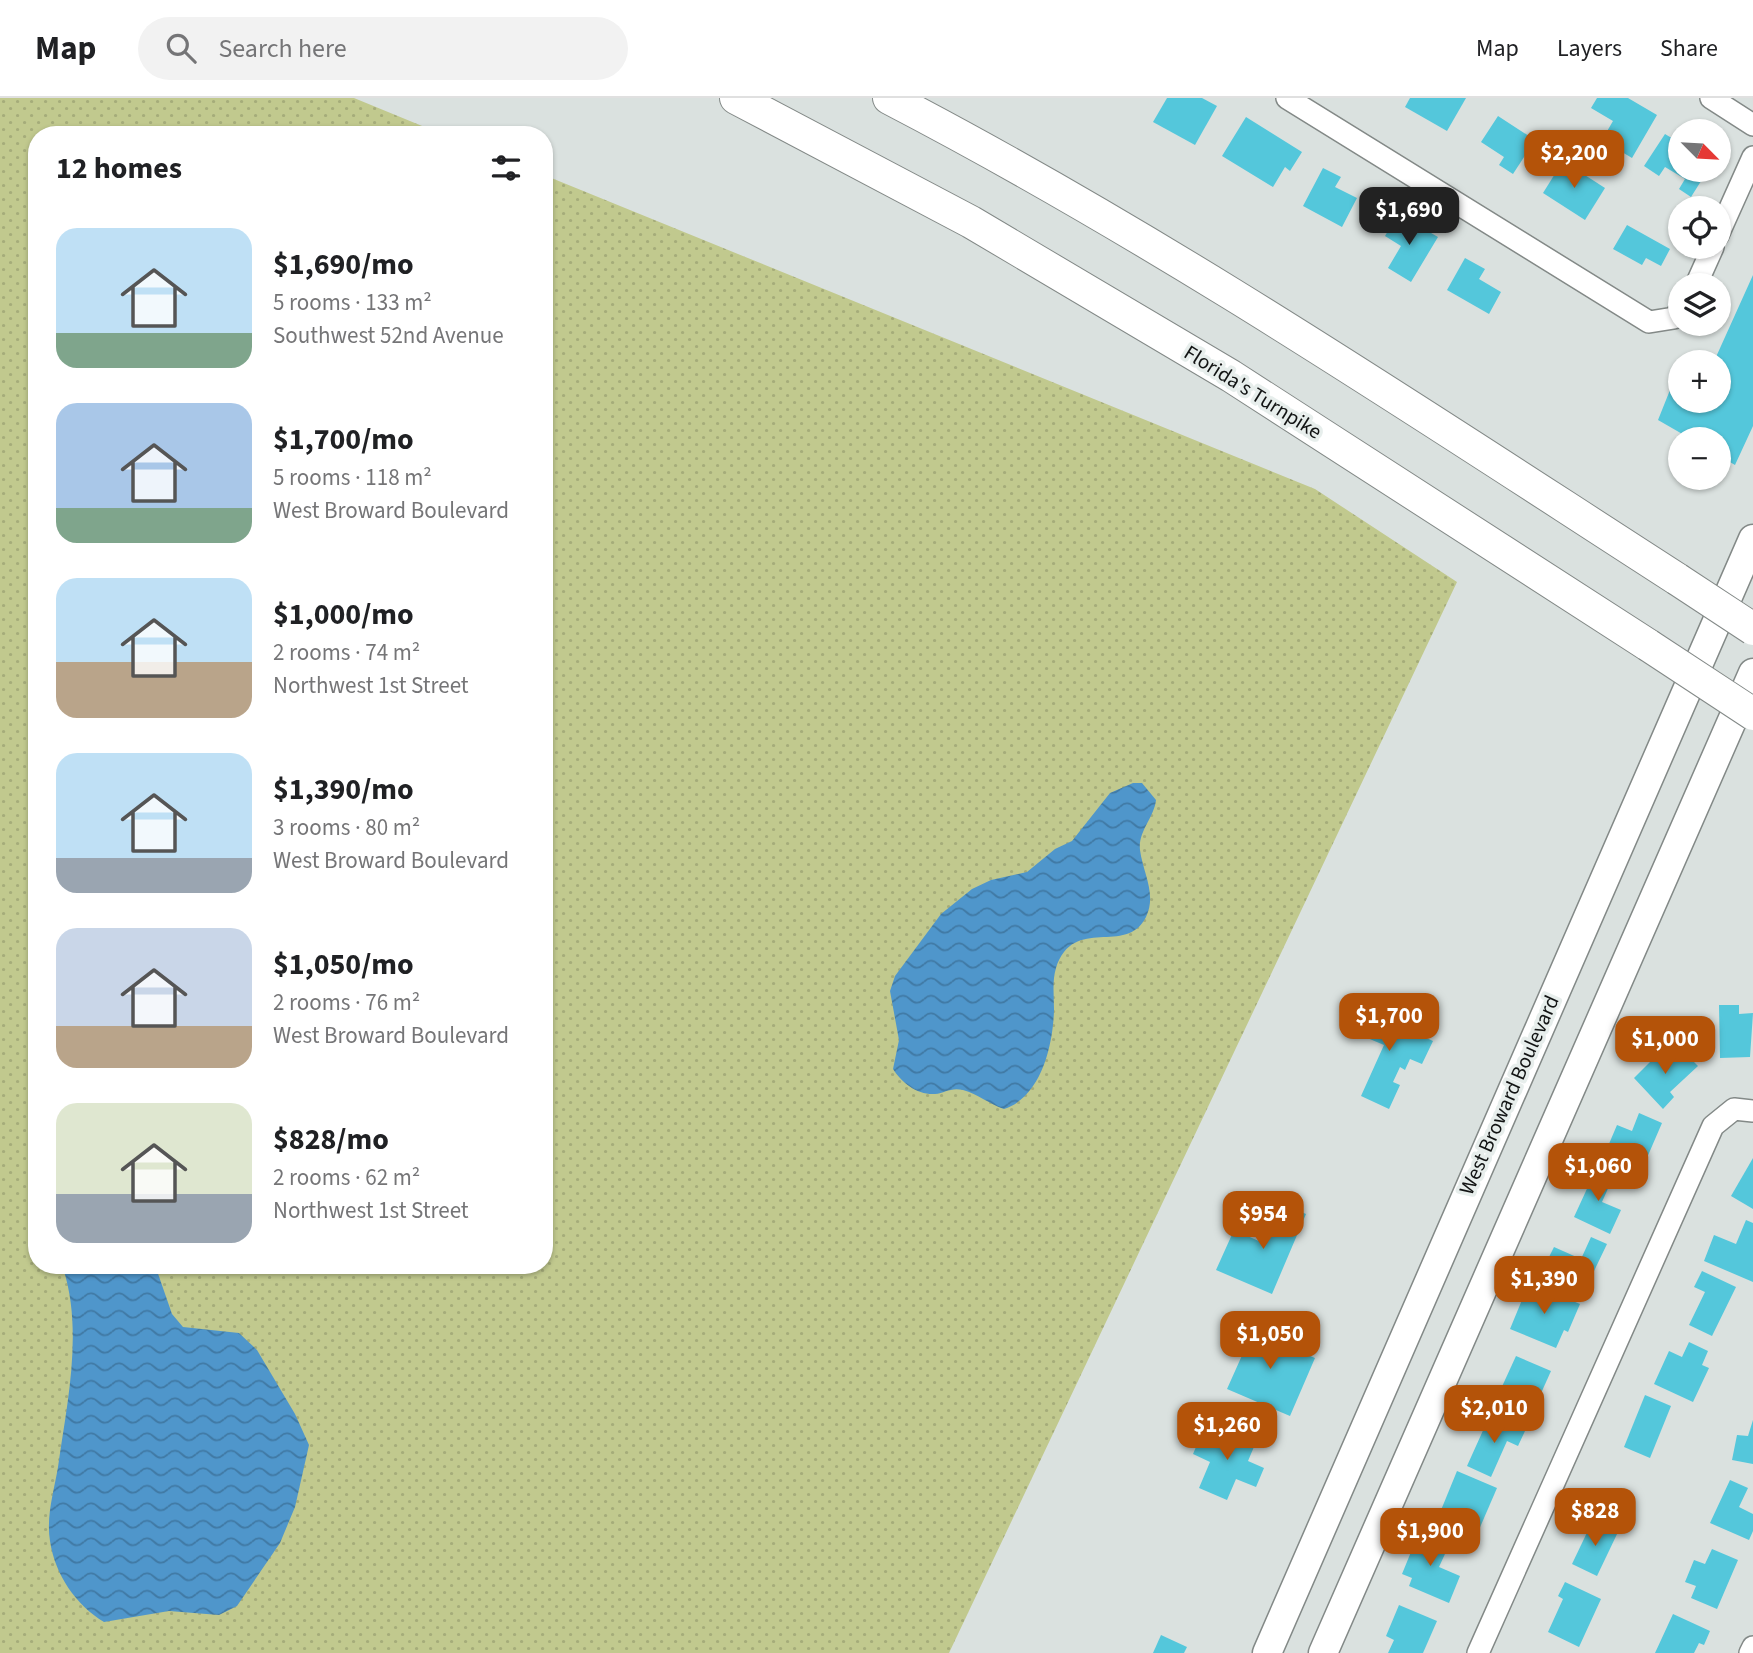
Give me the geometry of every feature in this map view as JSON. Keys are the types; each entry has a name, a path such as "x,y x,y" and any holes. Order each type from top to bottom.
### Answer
{"highway":[{"name":"Florida's Turnpike","path":"736,98 971,222 1231,376 1753,714"},
{"path":"889,98 974,142 1259,309 1753,629"}],"main road":[{"name":"West Broward Boulevard","path":"1266,1653 1753,538"},
{"path":"1323,1653 1753,673"},
{"path":"1284,1612 1286,1653"}],"street":[{"path":"1287,98 1649,322 1668,317"},
{"path":"1711,98 1753,125"},
{"path":"1731,206 1753,157"},
{"path":"1478,1653 1713,1126 1744,1110"},
{"path":"1750,1653 1753,1647"}],"green space":[{"path":"0,98 354,98 422,126 28,126 28,1274 553,1274 553,179 1315,489 1457,582 949,1653 0,1653"}],"water":[{"path":"1133,783 1142,783 1156,800 1140,843 1150,892 1146,917 1137,928 1126,934 1087,939 1075,943 1064,952 1055,973 1051,1039 1036,1082 1027,1094 1004,1109 963,1090 928,1094 905,1083 893,1069 899,1040 890,991 895,976 941,914 972,889 991,880 1027,872 1055,849 1072,841 1110,793"},
{"path":"65,1274 158,1274 172,1314 183,1327 239,1333 257,1350 295,1414 309,1445 295,1507 280,1543 237,1606 219,1615 169,1611 104,1622 84,1607 62,1577 53,1554 49,1522 72,1366 69,1289"}],"building":[{"path":"1167,98 1202,98 1217,106 1195,145 1153,122"},
{"path":"1410,98 1466,98 1447,131 1405,107"},
{"path":"1597,98 1628,98 1657,115 1632,158 1602,140 1613,121 1591,108"},
{"path":"1498,116 1535,140 1513,174 1499,165 1504,157 1481,142"},
{"path":"1246,117 1302,152 1290,171 1285,167 1273,187 1222,156"},
{"path":"1665,134 1668,136 1668,169 1665,167 1659,176 1644,166"},
{"path":"1563,161 1605,188 1585,220 1543,193"},
{"path":"1323,168 1341,177 1335,187 1357,198 1342,227 1303,206"},
{"path":"1683,182 1700,182 1692,196 1679,189"},
{"path":"1398,214 1438,237 1411,282 1388,268 1401,246 1385,236"},
{"path":"1627,225 1668,248 1668,253 1661,266 1646,258 1642,265 1613,249"},
{"path":"1465,258 1485,269 1479,279 1501,292 1489,314 1447,290"},
{"path":"1753,275 1753,426 1735,465 1731,463 1731,427 1670,427 1658,420 1668,395 1668,413 1731,413 1731,350 1719,350 1725,336 1731,336 1731,324"},
{"path":"1366,1003 1390,1014 1387,1020 1433,1041 1422,1064 1410,1059 1405,1070 1400,1067 1393,1082 1400,1085 1389,1109 1361,1096 1384,1045 1353,1032"},
{"path":"1719,1005 1739,1005 1739,1014 1753,1013 1750,1057 1720,1058"},
{"path":"1681,1049 1698,1066 1670,1092 1674,1097 1663,1109 1634,1078 1658,1054 1667,1062"},
{"path":"1639,1113 1662,1123 1640,1174 1603,1158 1617,1125 1632,1131"},
{"path":"1753,1158 1753,1209 1731,1196"},
{"path":"1597,1167 1614,1175 1602,1202 1621,1210 1610,1234 1574,1217"},
{"path":"1278,1202 1306,1214 1272,1294 1216,1270 1234,1230 1261,1242"},
{"path":"1746,1220 1753,1223 1753,1282 1704,1261 1714,1235 1736,1244"},
{"path":"1591,1237 1607,1244 1583,1294 1569,1288 1573,1278 1545,1265 1554,1247 1581,1259"},
{"path":"1702,1271 1736,1287 1712,1336 1689,1325 1705,1292 1694,1287"},
{"path":"1529,1283 1580,1304 1568,1332 1564,1330 1556,1348 1510,1329"},
{"path":"1246,1322 1272,1333 1270,1339 1315,1358 1290,1416 1227,1389 1248,1342 1239,1339"},
{"path":"1689,1342 1708,1351 1702,1365 1709,1368 1693,1402 1654,1384 1669,1351 1682,1357"},
{"path":"1516,1356 1551,1371 1529,1420 1494,1404"},
{"path":"1645,1395 1671,1406 1650,1458 1624,1447"},
{"path":"1490,1415 1525,1431 1518,1446 1507,1441 1491,1477 1467,1466"},
{"path":"1753,1420 1753,1464 1732,1460 1737,1435 1748,1436"},
{"path":"1204,1428 1229,1438 1232,1431 1256,1442 1248,1461 1264,1468 1256,1487 1236,1479 1227,1500 1199,1488 1210,1462 1193,1454"},
{"path":"1457,1471 1497,1488 1478,1532 1439,1515"},
{"path":"1730,1480 1748,1488 1739,1507 1753,1514 1753,1531 1749,1540 1710,1523"},
{"path":"1593,1520 1618,1532 1597,1576 1572,1564"},
{"path":"1420,1530 1450,1543 1439,1567 1460,1576 1449,1603 1409,1586 1412,1578 1402,1574"},
{"path":"1712,1549 1738,1560 1717,1609 1691,1598 1696,1586 1685,1582 1694,1560 1705,1564"},
{"path":"1565,1582 1601,1599 1579,1647 1548,1632 1563,1599 1558,1596"},
{"path":"1399,1605 1437,1621 1423,1653 1388,1653 1394,1640 1386,1636"},
{"path":"1673,1614 1710,1631 1704,1645 1699,1643 1694,1653 1655,1653"},
{"path":"1161,1635 1187,1647 1184,1653 1153,1653"}]}
